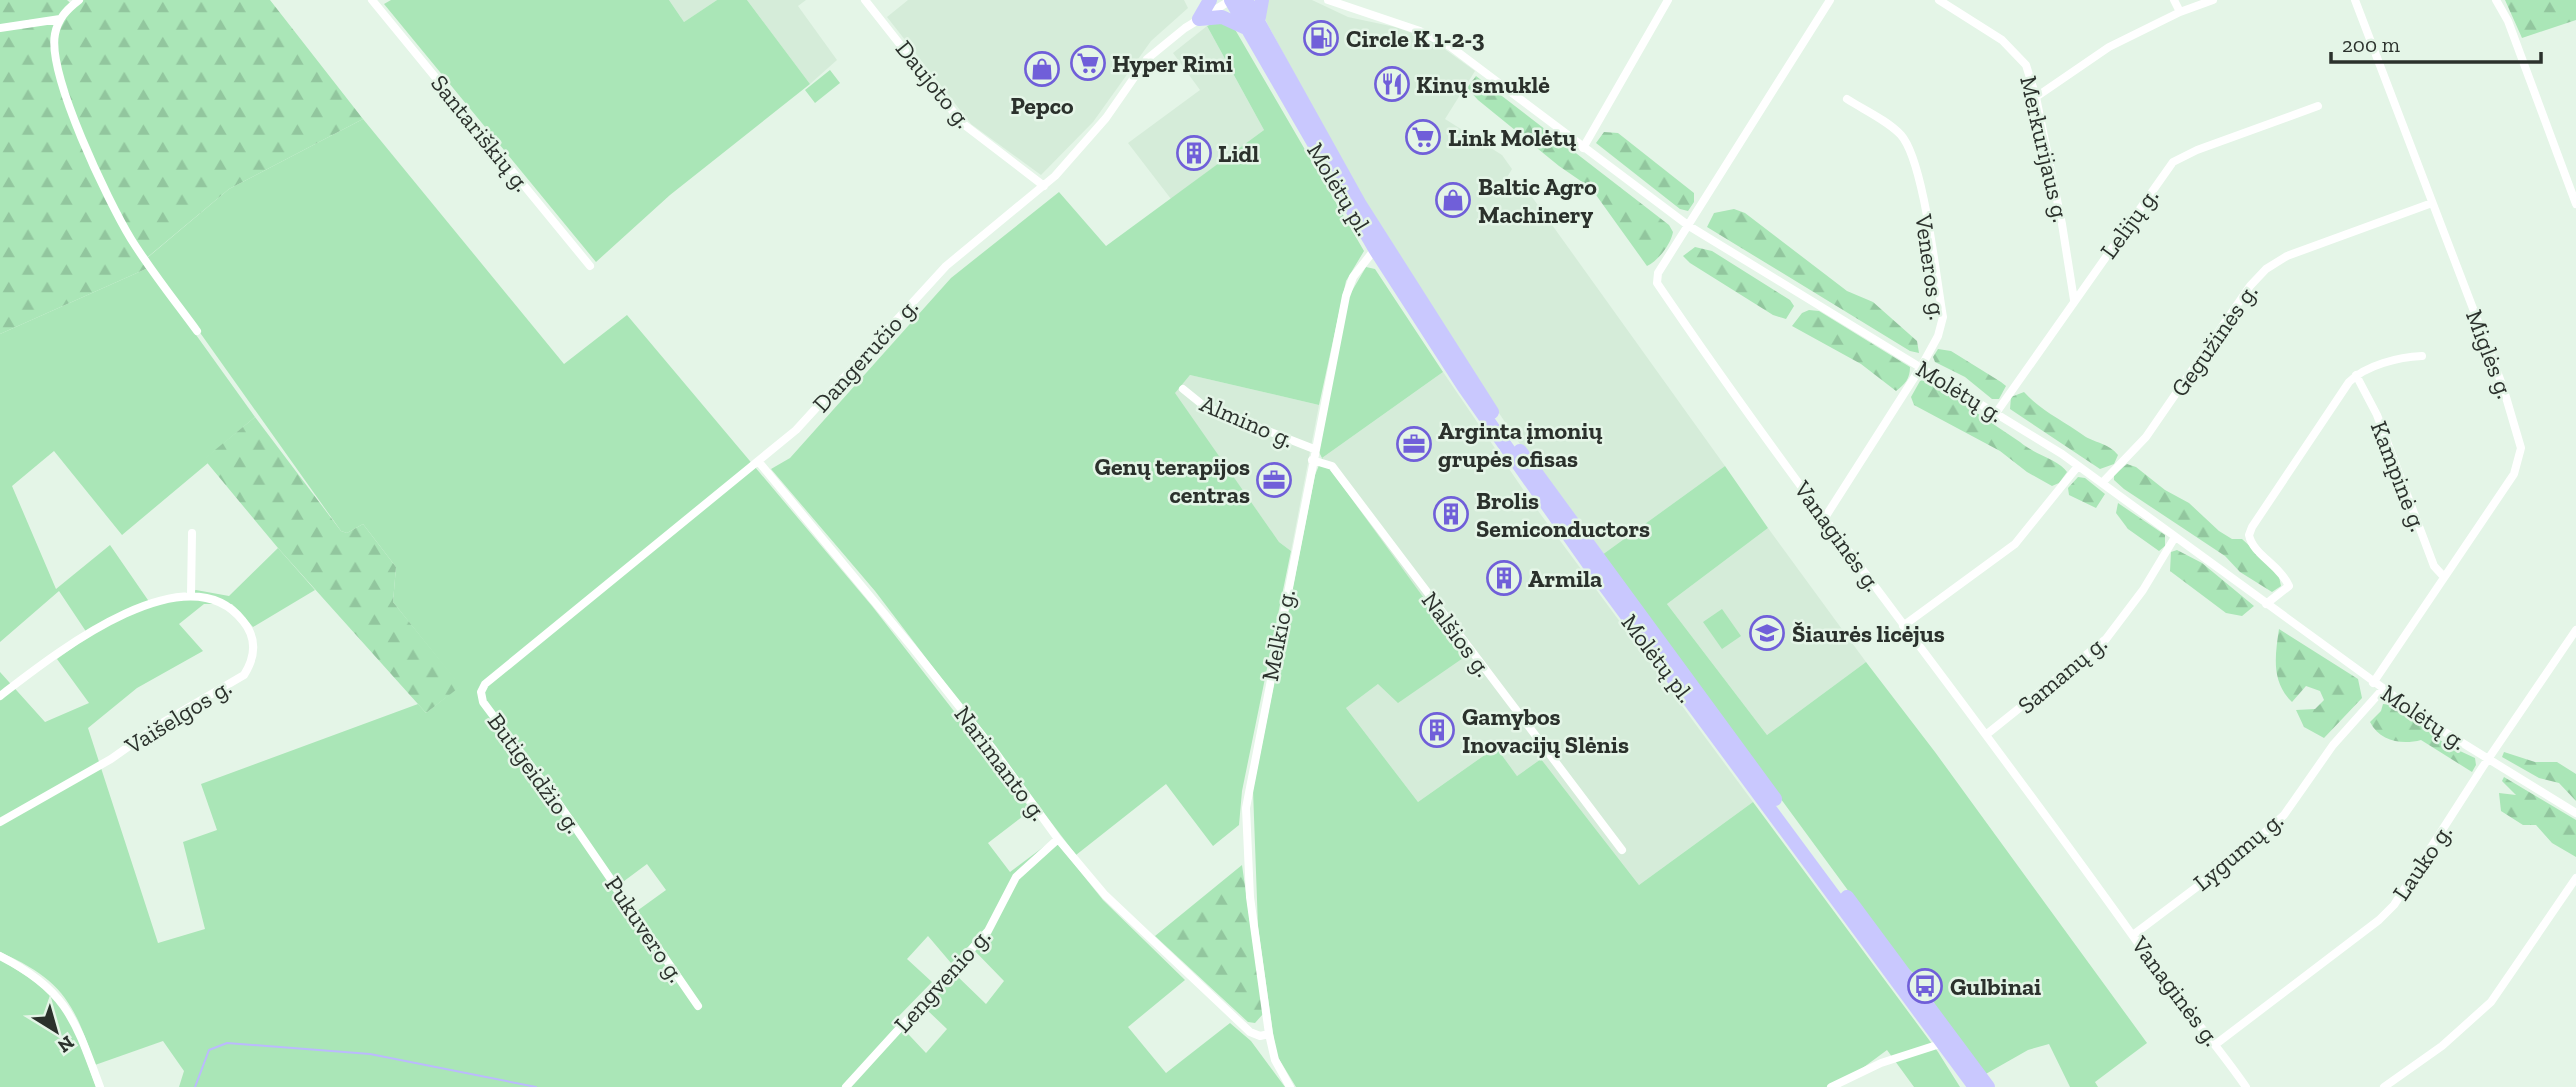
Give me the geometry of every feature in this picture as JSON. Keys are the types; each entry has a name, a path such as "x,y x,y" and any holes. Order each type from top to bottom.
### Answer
{"highway":[{"path":"1199,19 1210,0"},
{"path":"1199,19 1222,17 1252,25 1262,0"},
{"name":"Molėtų pl.","path":"1236,1 1363,209 1511,439 1988,1087"},
{"name":"Molėtų pl.","path":"1252,25 1375,248 1464,387 1543,501 1975,1087"}],"street":[{"path":"0,29 60,19 79,0"},
{"name":"Santariškių g.","path":"372,0 590,266"},
{"name":"Daujoto g.","path":"864,0 962,123 1044,186"},
{"name":"Molėtų g.","path":"1328,0 1420,31 1451,47 1689,226 2078,466 2383,689 2488,759 2576,813"},
{"path":"1583,148 1668,0"},
{"name":"Vanaginės g.","path":"1830,0 1658,273 1657,283 1824,519 1987,734 2246,1087"},
{"name":"Merkurijaus g.","path":"1939,0 2019,54 2026,65 2036,97 2062,224 2074,300"},
{"path":"2174,0 2180,12"},
{"path":"2036,97 2109,47 2180,12 2213,0"},
{"name":"Miglės g.","path":"2355,0 2503,387 2521,448 2514,474 2373,682"},
{"path":"2496,0 2508,21 2576,204"},
{"name":"Dangeručio g.","path":"481,692 496,675 796,430 834,392 946,266 1044,186 1106,118 1147,59 1199,19 1236,1"},
{"path":"60,19 54,56 63,93 131,238 197,331"},
{"name":"Veneros g.","path":"1824,519 1921,367 1938,336 1943,317 1914,164 1901,135 1847,99"},
{"name":"Lelijų g.","path":"1996,413 2173,162 2197,150 2318,106"},
{"name":"Gegužinės g.","path":"2102,483 2146,437 2250,286 2266,269 2287,256 2432,203"},
{"name":"Melkio g.","path":"1290,1087 1275,1060 1269,1034 1250,897 1246,808 1346,296 1353,277 1375,248"},
{"path":"2266,604 2289,586 2281,570 2251,543 2249,535 2252,527 2356,375 2402,357 2422,356"},
{"name":"Kampinė g.","path":"2356,375 2377,415 2434,566 2444,577"},
{"name":"Almino g.","path":"1183,389 1204,406 1314,449"},
{"name":"Nalšios g.","path":"1312,460 1332,466 1622,850"},
{"name":"Narimanto g.","path":"758,461 993,749 1058,839 1123,914 1250,1032 1255,1035 1269,1034"},
{"path":"1903,626 2015,544 2078,466"},
{"path":"0,696 67,646 103,625 138,608 191,595 192,533"},
{"name":"Samanų g.","path":"1987,734 2106,639 2143,590 2175,537"},
{"name":"Vaišelgos g.","path":"0,822 111,759 162,723 244,675 254,646 244,622 218,600 191,595"},
{"name":"Lauko g.","path":"2216,1044 2379,920 2394,905 2488,759 2576,630"},
{"name":"Lygumų g.","path":"2133,935 2242,853 2284,815 2333,745 2383,689"},
{"name":"Butigeidžio g.","path":"481,692 483,702 592,852"},
{"name":"Lengvenio g.","path":"846,1087 988,931 1016,877 1058,839"},
{"name":"Pukuvero g.","path":"592,852 698,1006"},
{"path":"2384,1087 2442,1046 2491,1002 2576,878"},
{"path":"0,956 45,983 62,1002 76,1023 100,1087"},
{"path":"1831,1087 1881,1063 1943,1043"}],"shaded area":[{"path":"669,0 717,0 684,22"},
{"path":"747,0 806,0 798,6 837,60 810,84"},
{"path":"908,0 1184,0 1188,8 1151,41 1093,122 1041,175 971,124 887,17"},
{"path":"1266,0 1312,0 1348,17 1395,27 1432,40 1475,71 1445,119 1502,155 1512,169 1506,179 1517,195 1527,190 1725,466 1602,555 1517,440 1434,316 1361,198 1267,23 1262,11"},
{"path":"1207,26 1264,130 1171,199 1128,143 1200,90 1173,53"},
{"path":"1443,372 1533,504 1753,802 1639,885 1541,759 1517,776 1496,747 1418,802 1346,708 1378,684 1417,591 1322,458"},
{"path":"1190,375 1319,405 1291,551 1279,542 1174,393"},
{"name":"Šiaurės licėjus","path":"1768,528 1866,662 1767,735 1667,604"}],"green space":[{"path":"0,0 67,0 75,7 83,0 270,0 363,119 229,189 143,261 148,268 0,334"},
{"path":"391,0 669,0 684,22 717,0 747,0 810,84 670,195 596,262 384,4"},
{"path":"2505,0 2576,0 2576,20 2522,38"},
{"path":"1219,21 1233,26 1364,251 1346,281 1319,405 1190,375 1175,393 1279,542 1291,551 1242,791 1239,825 1213,846 1166,784 1076,855 875,591 771,469 790,458 951,278 1059,192 1106,246 1264,130 1207,26"},
{"path":"830,70 840,83 815,103 805,90"},
{"path":"1476,76 1669,225 1673,232 1672,237 1660,256 1647,266 1591,188 1559,166 1467,88"},
{"path":"363,119 564,364 627,315 872,606 1031,810 988,843 1010,872 1054,839 1103,900 1185,980 1128,1027 1166,1073 1230,1023 1251,1041 1285,1087 179,1087 184,1071 163,1041 95,1065 80,1025 63,996 38,973 0,952 0,672 45,722 89,703 57,659 89,636 59,591 0,642 0,334 148,268 255,417 205,459 208,463 122,535 54,451 12,486 56,589 110,545 150,603 196,590 229,596 278,548 315,590 253,627 232,604 204,604 179,624 203,651 137,688 88,728 158,943 205,929 183,842 217,830 201,784 418,704 426,713 460,686 393,602 396,567 363,524 347,533 341,531 147,258 229,189","holes":["647,864 666,890 630,916 612,890","928,936 951,963 970,946 1004,981 986,1004 955,974 925,1008 947,1029 926,1053 895,1020 932,982 907,959"]},
{"path":"1604,132 1618,133 1694,193 1694,202 1688,211 1680,209 1596,143"},
{"path":"1734,209 1745,213 1847,291 1873,302 1917,341 1919,353 1910,351 1707,227 1714,213"},
{"path":"1695,247 1712,251 1790,300 1794,306 1786,319 1773,315 1690,263 1683,256"},
{"path":"1366,267 1375,269 1443,372 1322,458 1319,452 1349,296"},
{"path":"1809,310 1819,311 1910,367 1906,381 1896,391 1861,364 1792,326 1802,313"},
{"path":"1938,349 1951,351 2006,386 1999,399 1992,399 1965,377 1935,362 1933,357"},
{"path":"1926,379 2025,446 2059,464 2067,472 2059,483 2052,486 2027,472 2000,451 1914,405 1911,397 1920,381"},
{"path":"2024,392 2038,405 2087,438 2114,451 2118,455 2114,464 2100,469 2010,409 2011,397"},
{"path":"255,417 341,531 347,533 363,524 396,567 393,602 461,686 426,713 278,548 204,459"},
{"path":"1322,458 1466,656 1398,703 1378,684 1346,708 1418,802 1496,747 1517,776 1541,759 1639,885 1753,802 1938,1052 1960,1087 1914,1087 1887,1050 1837,1087 1296,1087 1276,1054 1258,927 1253,790 1315,475"},
{"path":"2127,464 2136,467 2165,490 2189,503 2219,531 2232,539 2242,539 2278,572 2281,586 2272,592 2240,572 2225,556 2124,489 2114,480 2114,475"},
{"path":"1725,466 1768,528 1667,604 1767,735 1866,662 1935,752 2147,1043 2095,1082 2098,1087 2070,1087 2049,1044 2028,1050 1984,1075 1922,983 1902,964 1602,555"},
{"path":"2078,477 2085,478 2105,494 2096,508 2069,495 2068,488"},
{"path":"2118,503 2165,535 2165,546 2159,551 2128,529 2116,513"},
{"path":"2177,550 2202,563 2254,606 2242,616 2226,613 2170,571 2171,552"},
{"path":"1722,609 1741,636 1722,649 1703,622"},
{"path":"2279,629 2358,679 2362,698 2324,738 2304,727 2296,710 2315,709 2324,700 2320,691 2306,686 2292,702 2281,686 2276,668"},
{"path":"2383,704 2392,705 2447,745 2475,758 2476,765 2472,772 2421,740 2400,742 2380,734 2370,722 2381,711"},
{"path":"2504,752 2535,762 2557,762 2576,774 2576,801 2559,783 2539,778 2502,757"},
{"path":"2504,777 2576,820 2576,857 2552,843 2536,825 2523,825 2501,811 2499,793 2516,795 2502,781"},
{"path":"1242,865 1263,1014 1255,1023 1248,1022 1155,936"},
{"path":"0,960 40,986 64,1011 80,1043 96,1087 0,1087"}],"waterway":[{"path":"195,1087 209,1050 227,1043 370,1054 536,1087"}],"place":[{"name":"Circle K 1-2-3","path":"1321,38"},
{"name":"Hyper Rimi","path":"1088,63"},
{"name":"Pepco","path":"1042,69"},
{"name":"Kinų smuklė","path":"1392,84"},
{"name":"Link Molėtų","path":"1423,137"},
{"name":"Lidl","path":"1194,153"},
{"name":"Baltic Agro Machinery","path":"1453,200"},
{"name":"Arginta įmonių grupės ofisas","path":"1414,444"},
{"name":"Genų terapijos centras","path":"1274,480"},
{"name":"Brolis Semiconductors","path":"1451,514"},
{"name":"Armila","path":"1504,578"},
{"name":"Šiaurės licėjus","path":"1767,633"},
{"name":"Gamybos Inovacijų Slėnis","path":"1437,730"},
{"name":"Gulbinai","path":"1925,986"}]}
